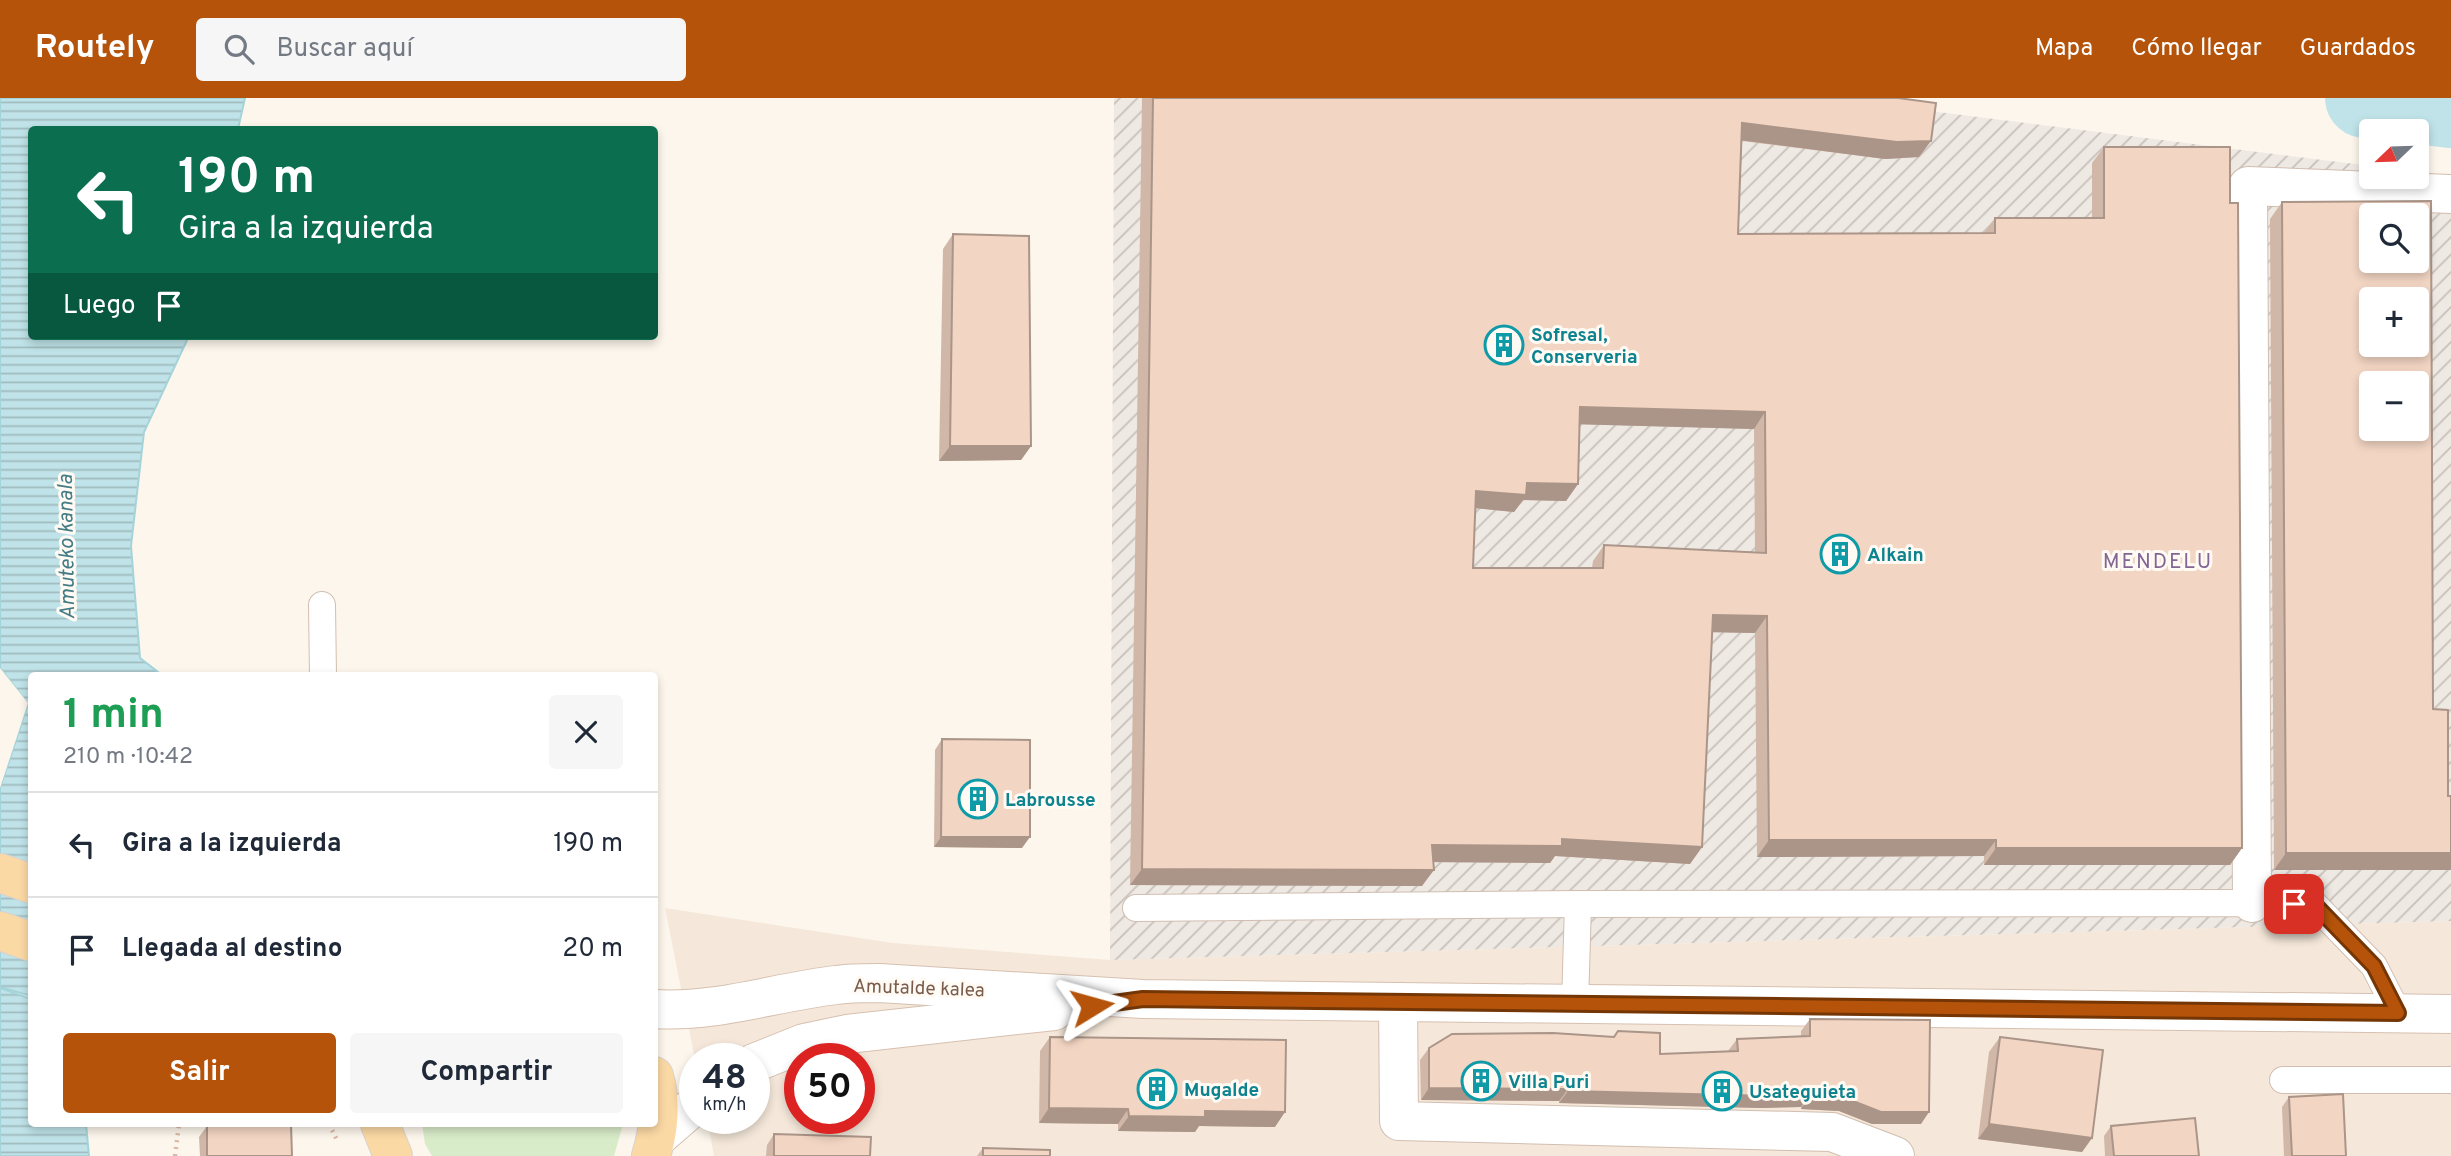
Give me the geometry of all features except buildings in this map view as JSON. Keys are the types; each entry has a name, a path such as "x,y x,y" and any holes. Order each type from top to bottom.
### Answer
{"main road":[{"path":"2252,903 2248,186 2451,194"},
{"path":"0,873 28,883"},
{"path":"0,931 28,941"},
{"name":"Amutalde kalea","path":"658,1009 705,1008 836,985 880,983 1143,999 2451,1014"},
{"name":"Amutalde kalea","path":"770,1056 804,1042 847,1034 1143,999"},
{"path":"1398,1002 1399,1121 1832,1132 1895,1156"},
{"path":"658,1099 658,1123"},
{"path":"654,1147 679,1121"},
{"path":"654,1147 657,1127"}],"lane":[{"path":"322,605 323,672"},
{"path":"1574,1004 1578,904"},
{"path":"1136,908 1578,904 2315,905 2374,966 2398,1013"},
{"path":"2283,1080 2451,1080"}],"path":[{"path":"175,1156 179,1127"}],"shaded area":[{"path":"1114,98 1826,98 2359,165 2359,189 2429,189 2429,173 2451,176 2451,921 1110,960"},
{"path":"665,908 893,943 1110,960 2451,921 2451,1156 714,1156 710,1134 770,1134 770,1043 692,1043"}],"green space":[{"path":"422,1127 622,1127 614,1156 432,1156 425,1144"}],"water":[{"name":"Amuteko kanala","path":"0,98 245,98 239,126 28,126 28,340 187,340 144,432 131,546 140,658 158,672 28,672 28,704 0,668"},
{"path":"28,704 28,995 0,987 0,788"},
{"path":"0,988 28,998 28,1127 86,1127 89,1156 0,1156"}],"pier":[{"path":"0,668 28,703 0,788 0,777 24,704 0,674"}],"waterway":[{"path":"2365,98 2451,108"}],"place":[{"name":"Sofresal, Conserveria","path":"1504,345"},
{"name":"Alkain","path":"1840,554"},
{"name":"Labrousse","path":"978,799"},
{"name":"Villa Puri","path":"1481,1081"},
{"name":"Mugalde","path":"1157,1089"},
{"name":"Usateguieta","path":"1722,1091"}],"district":[{"name":"MENDELU","path":"2158,561"}],"route":[{"path":"1092,1006 1143,999 2398,1013 2374,966 2315,905 2294,904"}]}
